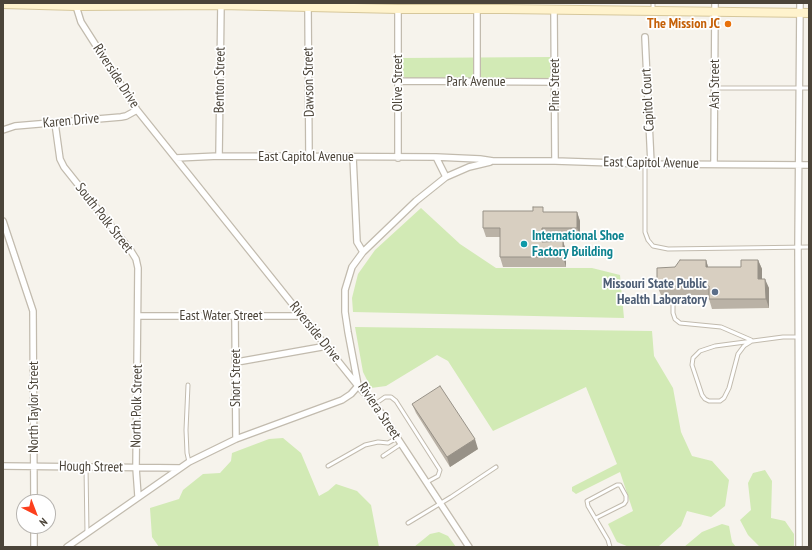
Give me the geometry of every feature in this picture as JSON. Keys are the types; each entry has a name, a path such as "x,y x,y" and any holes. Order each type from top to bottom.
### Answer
{"main road":[{"path":"3,4 76,6 221,4 398,9 477,9 505,6 554,10 653,7 715,12 809,13"}],"street":[{"name":"Ash Street","path":"714,164 715,3"},
{"path":"799,547 798,247 800,3"},
{"name":"Benton Street","path":"219,156 221,4"},
{"name":"Riverside Drive","path":"76,6 81,22 137,110 358,386"},
{"name":"Dawson Street","path":"308,7 309,157"},
{"name":"Olive Street","path":"398,9 398,158"},
{"path":"477,9 477,82"},
{"name":"Pine Street","path":"554,10 555,161"},
{"name":"Capitol Court","path":"645,37 648,164"},
{"name":"Park Avenue","path":"398,81 555,82"},
{"name":"Karen Drive","path":"3,130 15,126 121,117 137,110"},
{"name":"South Polk Street","path":"55,123 60,159 64,167 136,259 138,268 138,316"},
{"name":"East Capitol Avenue","path":"176,158 219,156 436,157 493,161 809,165"},
{"path":"353,157 357,242 362,252"},
{"path":"436,157 446,177"},
{"name":"East Capitol Avenue","path":"446,177 469,167 493,161"},
{"name":"Riviera Street","path":"446,177 416,201 362,252 352,267 345,290 345,312 358,386 375,404 469,547"},
{"name":"North Taylor Street","path":"3,221 34,311 34,494"},
{"name":"East Water Street","path":"138,316 303,316"},
{"name":"North Polk Street","path":"138,316 136,468 138,496"},
{"name":"Short Street","path":"236,317 236,439"},
{"path":"237,362 327,346"},
{"path":"67,547 138,496 189,462 236,439 342,400 351,394 358,386"},
{"name":"Hough Street","path":"3,466 180,468"},
{"path":"34,534 34,547"}],"lane":[{"path":"715,88 809,88"},
{"path":"648,164 645,232 648,240 653,246 668,249 809,247"},
{"path":"674,301 673,312 675,319 680,323 721,328 752,341"},
{"path":"752,341 744,346 738,354 729,388 724,398 720,401 709,401 705,399 692,369 692,361 695,355 703,349 752,341 783,336 799,337"},
{"path":"188,385 186,430 189,462"},
{"path":"375,404 385,397 391,397 396,401 440,470 438,476 427,482"},
{"path":"328,466 365,445 378,442 388,443 397,438"},
{"path":"383,456 401,444"},
{"path":"86,467 86,533"},
{"path":"408,523 496,467"},
{"path":"596,518 624,504 626,501 626,496 620,485 587,501 588,506 608,540 610,547"}],"green space":[{"path":"550,57 551,76 547,79 406,78 403,76 403,58"},
{"path":"421,208 460,244 496,268 592,268 620,275 624,318 353,312 352,298 358,274 375,250"},
{"path":"355,327 652,331 654,356 673,388 681,432 692,456 712,461 729,480 725,506 711,517 687,511 681,526 658,547 629,547 617,542 608,524 633,511 620,472 576,494 572,491 572,487 617,464 586,387 493,431 448,361 437,355 386,386 371,388 363,372"},
{"path":"283,438 301,453 319,496 336,484 357,491 371,505 379,547 159,547 152,537 150,508 179,499 183,490 203,474 220,473 231,461 232,453 269,439"},
{"path":"765,470 772,481 771,518 785,521 794,534 794,547 760,547 748,535 740,520 751,510 748,483 753,473"},
{"path":"722,524 729,526 732,542 736,547 684,547 702,532"},
{"path":"439,532 448,536 456,547 414,547 430,534"}],"building":[{"name":"International Shoe Factory Building","path":"533,207 543,207 543,212 577,212 577,228 542,228 542,242 563,241 563,257 500,257 500,228 483,228 483,211 533,211"},
{"name":"Missouri State Public Health Laboratory","path":"680,260 706,260 706,267 741,267 741,260 758,260 758,279 765,279 766,299 709,299 709,286 657,286 657,268 675,267"},
{"path":"440,386 475,439 447,457 412,404"}],"place":[{"name":"The Mission JC","path":"728,24"},
{"name":"International Shoe Factory Building","path":"524,244"},
{"name":"Missouri State Public Health Laboratory","path":"715,292"}]}
